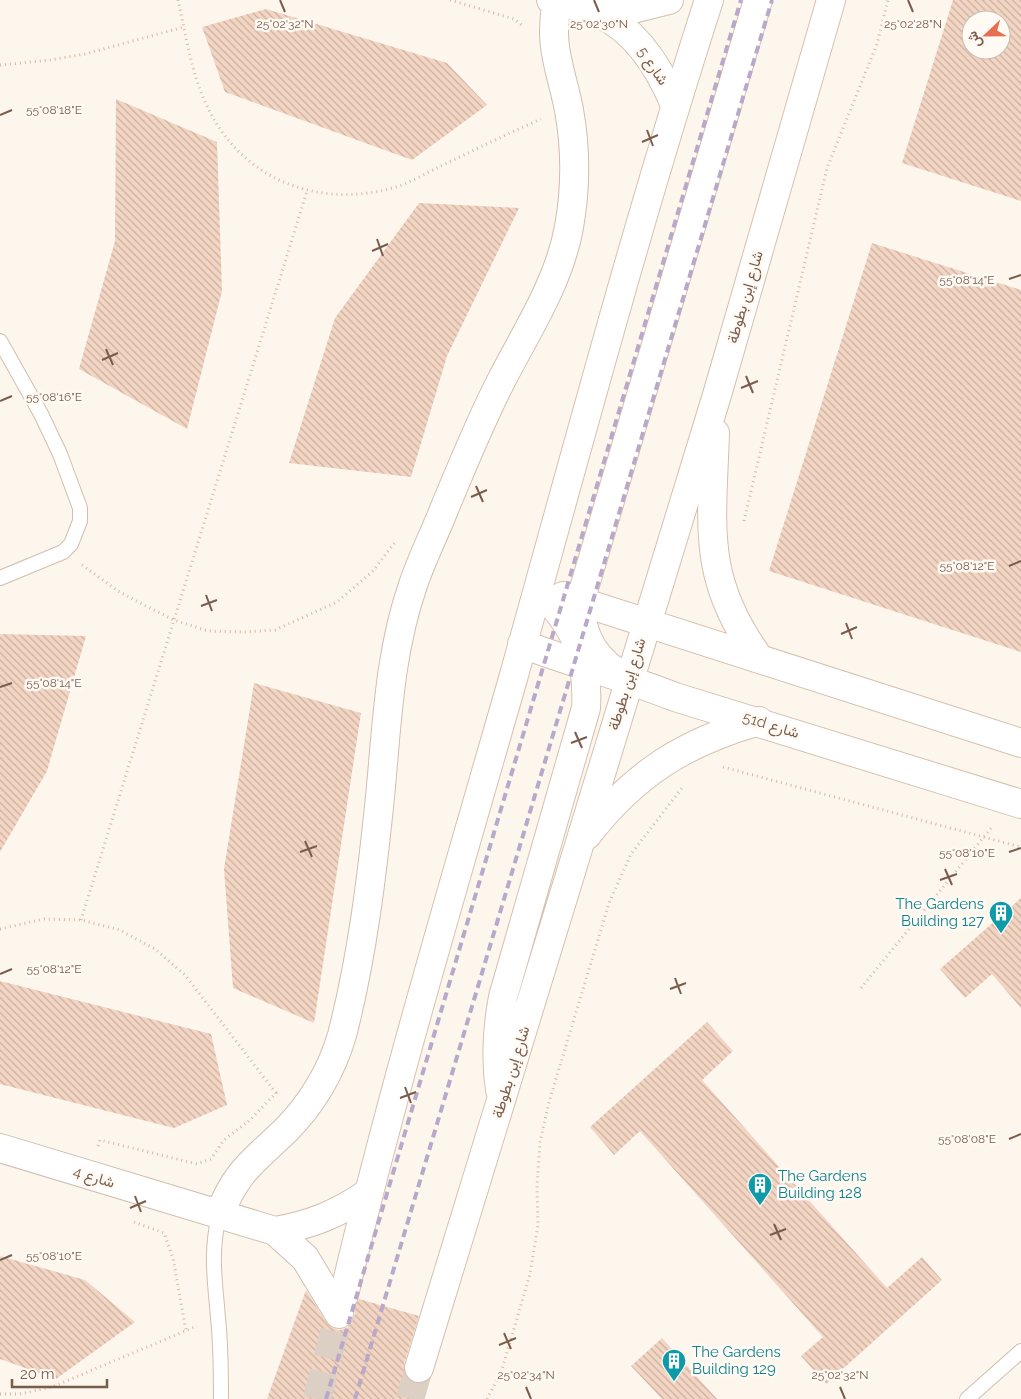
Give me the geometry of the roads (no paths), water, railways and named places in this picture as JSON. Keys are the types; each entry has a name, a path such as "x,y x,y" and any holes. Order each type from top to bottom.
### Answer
{"main road":[{"name":"شارع 5","path":"599,13 625,11 668,0"},
{"path":"368,1193 675,106 709,0"},
{"path":"628,679 613,671 589,645 580,617 580,602 758,0"},
{"name":"شارع إبن بطوطة","path":"419,1368 502,1100 628,679 717,395 831,0"},
{"name":"شارع 5","path":"555,1 599,13 620,27 654,62 666,83 675,106"},
{"path":"219,1216 238,1178 266,1147 286,1130 318,1089 341,1037 368,892 380,797 392,664 403,614 414,581 478,428 544,300 569,230 575,180 573,131 553,42 555,1"},
{"path":"717,395 712,535 714,562 720,588 730,613 759,658"},
{"path":"538,589 693,640 759,658 1021,743"},
{"path":"502,1100 496,1051 503,997 586,708 585,668 576,637 560,611 538,589"},
{"name":"51d شارع","path":"522,644 585,668 628,679 675,697 759,721 1018,803"},
{"path":"579,846 606,810 638,779 674,754 720,733 759,721"},
{"name":"شارع 4","path":"0,1148 219,1216 275,1231 300,1227 324,1219 347,1208 368,1193"},
{"name":"شارع 4","path":"275,1231 305,1258 341,1305 368,1193"}],"lane":[{"path":"0,340 41,414 60,454 80,508 77,533 71,544 63,552 0,578"},
{"path":"219,1216 213,1239 212,1264 218,1318 221,1399"},
{"path":"967,1399 1021,1351"}],"tunnel":[{"path":"317,1399 344,1295"},
{"path":"410,1399 419,1368"}],"railway":[{"path":"326,1399 741,0"},
{"path":"355,1399 772,0"}],"place":[{"name":"The Gardens Building 127","path":"1001,934"},
{"name":"The Gardens Building 128","path":"760,1206"},
{"name":"The Gardens Building 129","path":"674,1382"}]}
